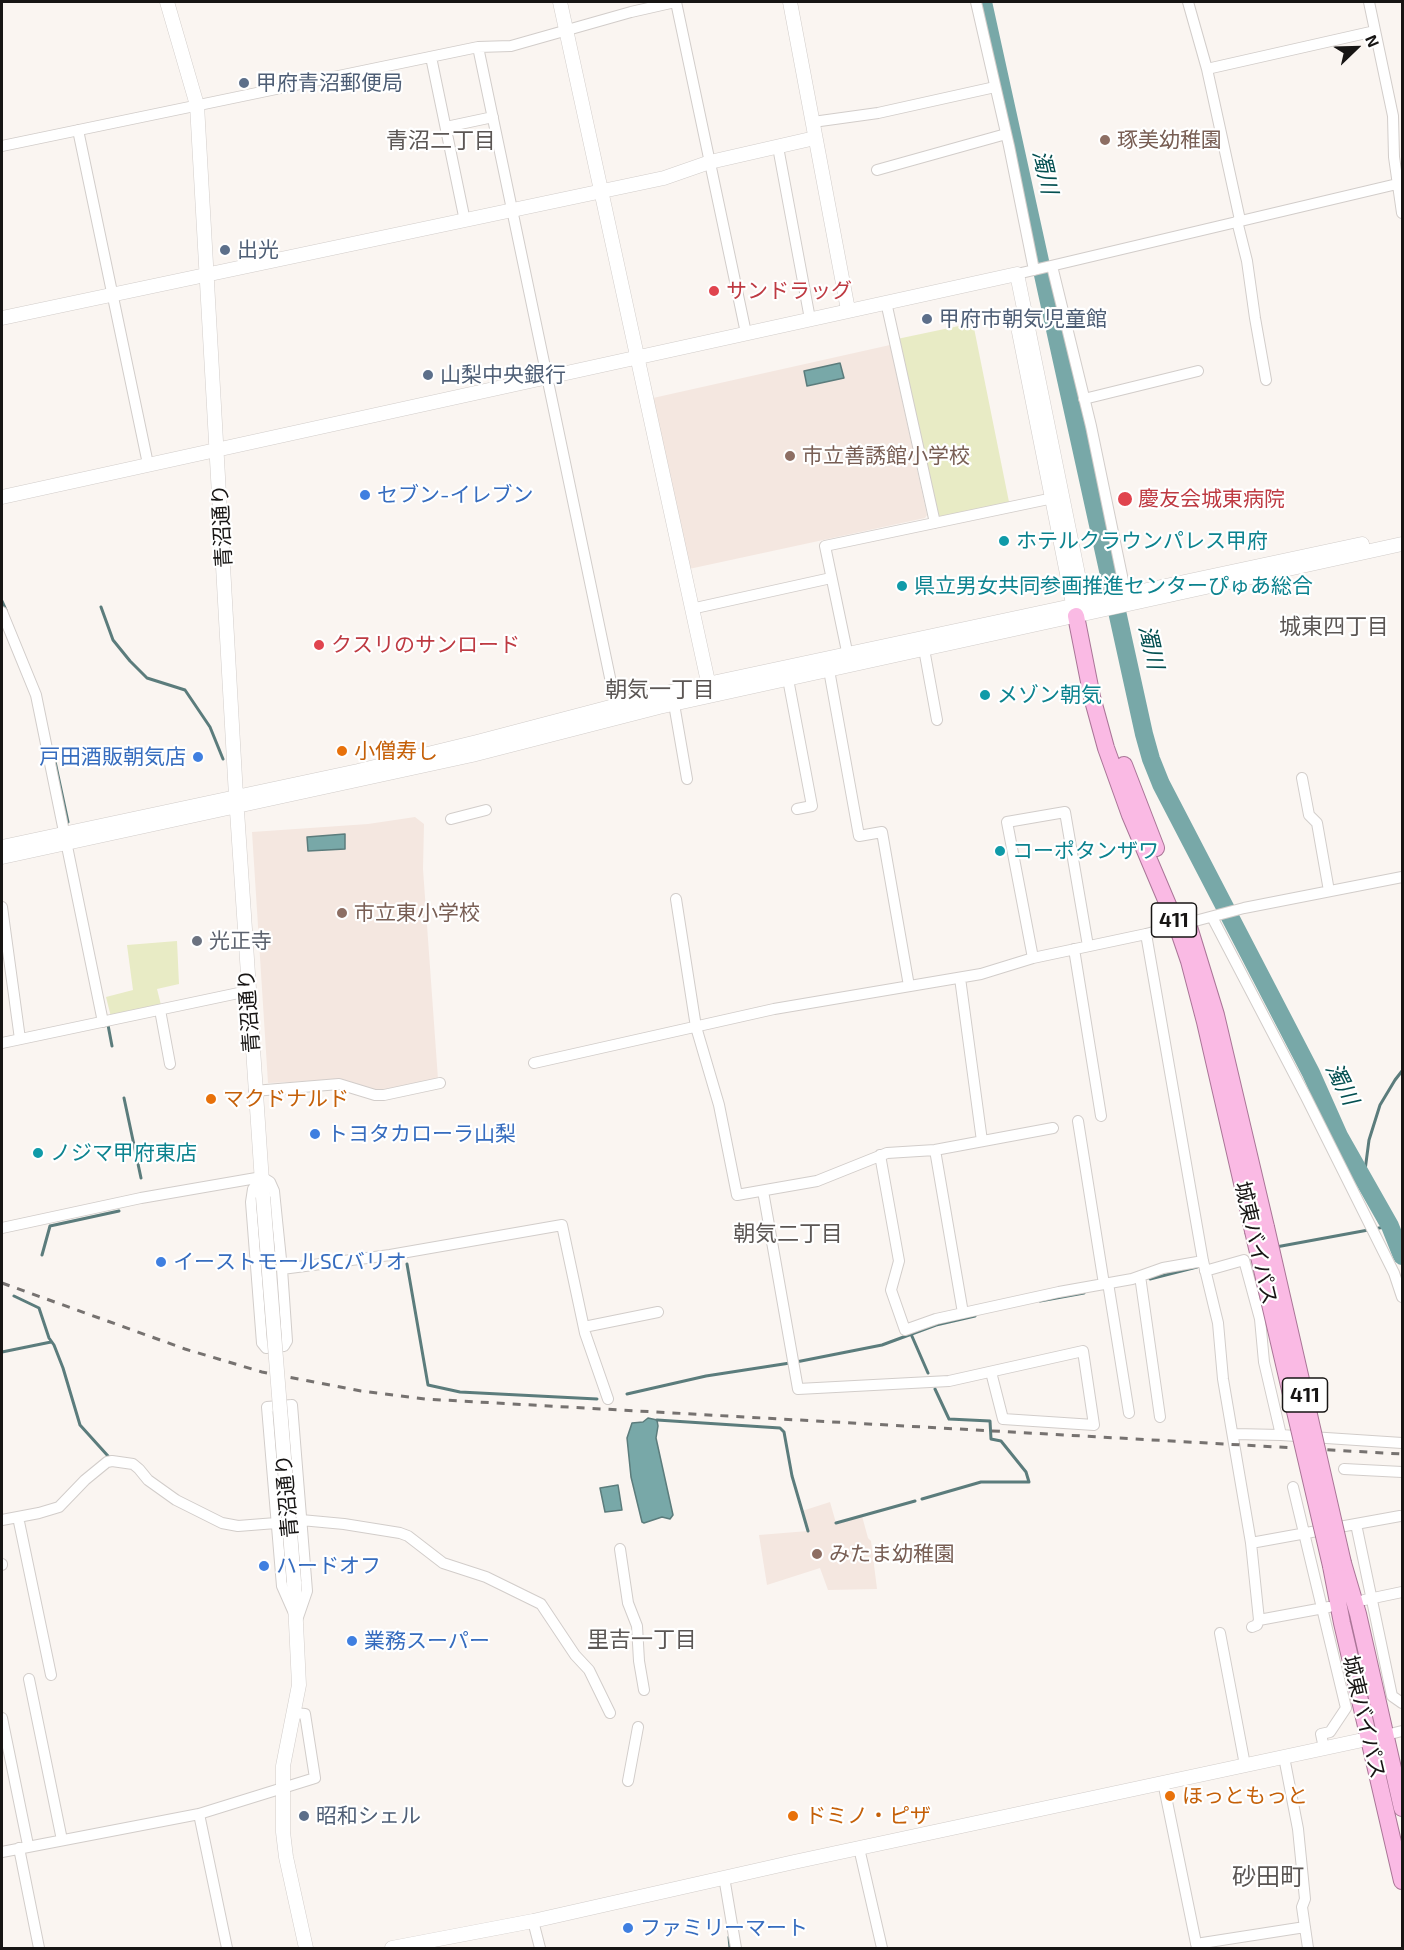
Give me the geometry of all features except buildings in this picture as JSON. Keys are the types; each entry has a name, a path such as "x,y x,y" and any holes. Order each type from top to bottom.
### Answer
{"highway":[{"name":"城東バイパス","path":"1087,607 1102,693 1117,744 1216,1015 1260,1229 1337,1565 1369,1739 1402,1877"},
{"name":"城東バイパス","path":"1337,1565 1358,1614 1394,1733 1402,1808"}],"street":[{"name":"青沼通り","path":"167,2 197,105 254,1091 297,1620 300,1685 283,1766 283,1832 286,1857 306,1948"},
{"path":"560,2 709,690"},
{"path":"2,146 478,47 511,46 675,2 746,333"},
{"path":"790,2 848,310"},
{"path":"976,2 1035,270"},
{"path":"1188,2 1207,69 1239,220 1266,380"},
{"path":"1369,2 1398,114 1394,157 1402,213"},
{"path":"1207,69 1375,31"},
{"path":"478,47 617,711"},
{"path":"430,57 465,221"},
{"path":"813,122 878,113 995,87"},
{"path":"446,128 493,117"},
{"path":"78,130 148,464"},
{"path":"877,170 1006,134"},
{"path":"2,318 207,273 601,192 664,178 710,162 815,138"},
{"path":"778,147 810,319"},
{"path":"2,497 1013,275 1239,220 1399,187"},
{"path":"1052,266 1091,426 1127,598"},
{"path":"1013,275 1056,497 1087,607"},
{"path":"886,302 935,523"},
{"path":"1084,399 1198,371"},
{"path":"848,659 825,546 1056,497"},
{"path":"2,847 65,838 236,801 472,755 617,711 1402,536"},
{"path":"1127,598 1402,544"},
{"path":"691,609 831,578"},
{"path":"617,711 674,704 709,690 788,679 829,670 848,659 924,649 1087,607"},
{"path":"2,612 7,642 36,695 104,1022"},
{"path":"924,649 938,720"},
{"path":"829,670 859,836 882,832 909,986"},
{"path":"788,679 812,806 796,809"},
{"path":"674,704 687,778"},
{"path":"1302,778 1309,815 1317,823 1329,891"},
{"path":"451,819 486,810"},
{"path":"1034,958 1007,822 1065,812 1088,946"},
{"path":"2,857 65,838"},
{"path":"534,1063 774,1009 960,978 1244,908 1402,877"},
{"path":"676,899 696,1027 719,1105 737,1195 817,1181 880,1155 935,1150 1053,1128"},
{"path":"2,908 20,1039"},
{"path":"1212,917 1306,1097 1394,1273 1402,1297"},
{"path":"1146,934 1204,1266 1218,1323 1223,1379 1251,1543 1255,1623 1325,1608"},
{"path":"1074,949 1101,1116"},
{"path":"960,978 982,1142"},
{"path":"2,1043 248,991"},
{"path":"160,1010 170,1064"},
{"path":"254,1091 339,1084 375,1095 384,1095 440,1083"},
{"path":"1078,1121 1129,1413"},
{"path":"935,1150 963,1313"},
{"path":"880,1155 899,1261 891,1290 905,1330 936,1319 1140,1276 1163,1268 1204,1266 1244,1260 1260,1320 1264,1362 1281,1435"},
{"path":"2,1228 141,1197 262,1177 270,1182 274,1191 287,1341 284,1346 266,1348 262,1343 251,1202 253,1189 262,1177"},
{"path":"763,1191 798,1389 949,1381 1083,1351 1094,1425 1003,1419 991,1372"},
{"path":"282,1269 390,1255 562,1225 584,1327 608,1400"},
{"path":"1140,1276 1160,1417"},
{"path":"584,1327 658,1312"},
{"path":"292,1405 307,1591 297,1620 282,1586 267,1407 292,1405"},
{"path":"1234,1434 1402,1443"},
{"path":"2,1520 39,1514 58,1507 85,1480 107,1462 112,1461 133,1464 148,1480 209,1518 238,1526 276,1523"},
{"path":"1344,1469 1402,1472"},
{"path":"1293,1487 1325,1608 1346,1708 1330,1732 1321,1734 1324,1748"},
{"path":"1251,1543 1400,1516"},
{"path":"18,1517 51,1675"},
{"path":"301,1520 400,1533 408,1536 443,1563 486,1577 541,1604 575,1655 589,1670 610,1713"},
{"path":"1356,1524 1368,1599 1392,1696 1402,1703"},
{"path":"620,1549 628,1603 638,1626 639,1661 644,1690"},
{"path":"1368,1599 1402,1592"},
{"path":"1220,1633 1245,1765"},
{"path":"29,1679 62,1840"},
{"path":"2,1852 199,1814 315,1778 305,1714 295,1713"},
{"path":"2,1718 39,1948"},
{"path":"628,1781 638,1726"},
{"path":"392,1948 533,1921 724,1877 1394,1733"},
{"path":"1284,1757 1298,1829 1305,1899 1302,1907 1308,1948"},
{"path":"1163,1782 1196,1946 1305,1927"},
{"path":"199,1814 227,1948"},
{"path":"860,1848 882,1948"},
{"path":"724,1877 736,1948"},
{"path":"533,1921 540,1948"}],"shaded area":[{"name":"市立善誘館小学校","path":"890,345 927,515 925,518 689,569 653,398"},
{"name":"市立東小学校","path":"415,817 424,824 423,869 438,1079 388,1090 376,1090 340,1080 268,1083 252,832 368,824"},
{"name":"みたま幼稚園","path":"830,1502 836,1523 862,1516 868,1538 871,1541 877,1589 828,1590 820,1568 767,1585 759,1535 808,1531 802,1511"}],"green space":[{"path":"973,323 1009,502 940,517 936,515 897,339"},
{"path":"177,941 179,984 157,989 161,1005 111,1017 106,997 133,990 127,945"}],"water":[{"path":"840,363 844,378 807,386 804,371"},
{"path":"345,834 345,849 308,851 307,837"},
{"path":"648,1418 657,1420 656,1438 673,1515 670,1519 662,1517 644,1523 631,1477 627,1438 632,1423 643,1422"},
{"path":"618,1485 622,1510 605,1512 600,1488"}],"waterway":[{"name":"濁川","path":"983,2 1151,759 1161,784 1311,1073 1339,1136 1390,1226 1402,1256"},
{"path":"2,601 6,610"},
{"path":"101,607 113,640 147,678 185,690 210,727 223,759"},
{"path":"53,752 68,822"},
{"path":"108,1025 112,1046"},
{"path":"1364,1178 1369,1140 1380,1105 1402,1071"},
{"path":"124,1098 141,1178"},
{"path":"42,1255 50,1226 119,1211"},
{"path":"1276,1247 1390,1226"},
{"path":"407,1264 428,1385 460,1392 597,1399"},
{"path":"1150,1279 1197,1267"},
{"path":"1040,1301 1084,1293"},
{"path":"14,1296 39,1308 49,1338 63,1368 80,1425 108,1456"},
{"path":"796,1362 882,1345 936,1325 975,1316"},
{"path":"911,1334 928,1373"},
{"path":"2,1352 51,1342"},
{"path":"627,1394 706,1376 790,1363"},
{"path":"922,1499 981,1482 1029,1482 1026,1472 1001,1441 991,1439 990,1421 949,1419 935,1389"},
{"path":"657,1420 780,1428 784,1432 792,1476 808,1531"},
{"path":"836,1523 915,1501"},
{"path":"729,1937 730,1948"}],"railway":[{"path":"2,1283 185,1349 262,1372 361,1391 425,1399 1402,1454"}],"place":[{"name":"甲府青沼郵便局","path":"244,83"},
{"name":"琢美幼稚園","path":"1105,140"},
{"name":"出光","path":"225,250"},
{"name":"サンドラッグ","path":"714,291"},
{"name":"甲府市朝気児童館","path":"927,319"},
{"name":"山梨中央銀行","path":"428,375"},
{"name":"市立善誘館小学校","path":"790,456"},
{"name":"セブン-イレブン","path":"365,495"},
{"name":"慶友会城東病院","path":"1125,499"},
{"name":"ホテルクラウンパレス甲府","path":"1004,541"},
{"name":"県立男女共同参画推進センターぴゅあ総合","path":"902,586"},
{"name":"クスリのサンロード","path":"319,645"},
{"name":"メゾン朝気","path":"985,695"},
{"name":"小僧寿し","path":"342,751"},
{"name":"戸田酒販朝気店","path":"198,757"},
{"name":"コーポタンザワ","path":"1000,851"},
{"name":"市立東小学校","path":"342,913"},
{"name":"光正寺","path":"197,941"},
{"name":"マクドナルド","path":"211,1099"},
{"name":"トヨタカローラ山梨","path":"315,1134"},
{"name":"ノジマ甲府東店","path":"38,1153"},
{"name":"イーストモールSCバリオ","path":"161,1262"},
{"name":"みたま幼稚園","path":"817,1554"},
{"name":"ハードオフ","path":"264,1566"},
{"name":"業務スーパー","path":"352,1641"},
{"name":"ほっともっと","path":"1170,1796"},
{"name":"昭和シェル","path":"304,1816"},
{"name":"ドミノ・ピザ","path":"793,1816"},
{"name":"ファミリーマート","path":"628,1928"}],"district":[{"name":"青沼二丁目","path":"441,141"},
{"name":"城東四丁目","path":"1334,627"},
{"name":"朝気一丁目","path":"660,690"},
{"name":"朝気二丁目","path":"788,1234"},
{"name":"里吉一丁目","path":"642,1640"},
{"name":"砂田町","path":"1268,1877"}]}
